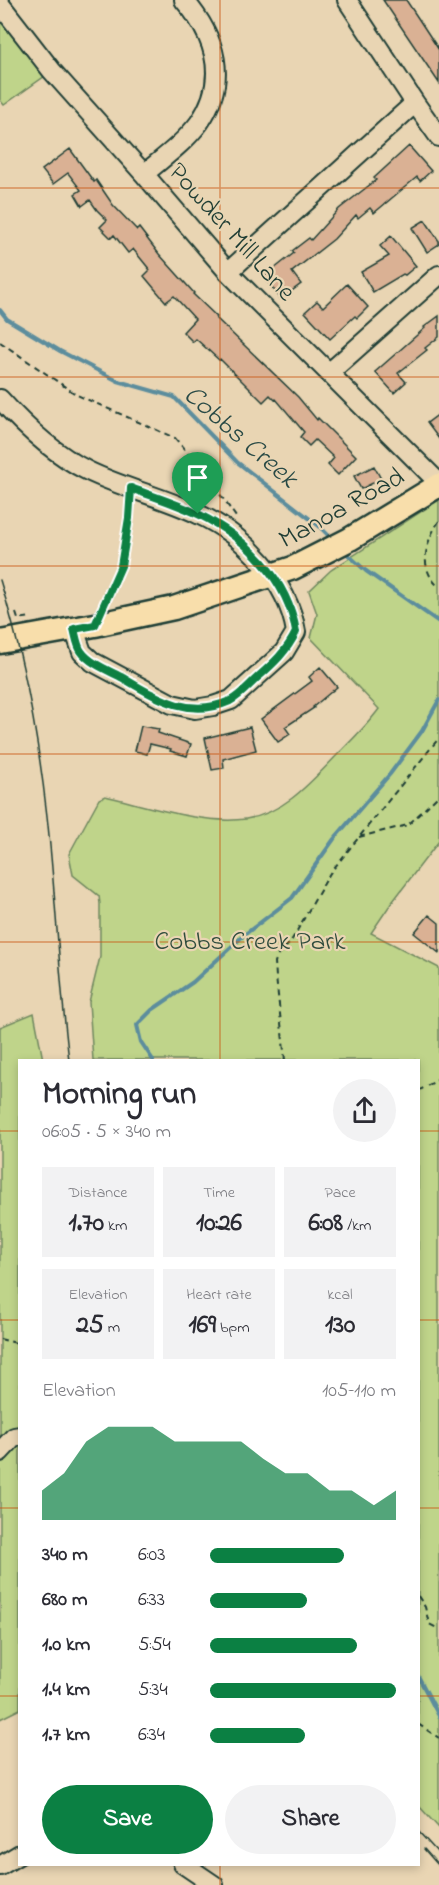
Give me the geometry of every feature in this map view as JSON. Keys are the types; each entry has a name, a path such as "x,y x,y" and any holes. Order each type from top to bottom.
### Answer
{"main road":[{"name":"Manoa Road","path":"0,642 28,630 85,627 174,608 293,568 350,538 439,484"}],"street":[{"path":"144,174 172,151 198,124 215,85 216,65 213,47 204,27 184,0"},
{"path":"347,0 439,137"},
{"name":"Powder Mill Lane","path":"0,4 52,71 228,272 439,484"},
{"path":"228,272 415,103"},
{"path":"330,372 439,275"},
{"path":"0,399 37,436 60,454 87,470 198,514 221,527 256,555 273,574 295,623 296,632 276,660 231,700 213,706 195,708 172,704 93,662 82,652 85,627"},
{"path":"0,1452 14,1437 18,1436"},
{"path":"0,1866 18,1855"},
{"path":"186,1866 214,1885"}],"path":[{"path":"0,342 77,395 175,438 210,480 237,519"},
{"path":"85,627 121,566 129,518 131,488"},
{"path":"439,521 425,554 429,578 439,587"},
{"path":"16,613 18,619 31,617 28,630"},
{"path":"285,1059 275,962 279,953 290,943 330,873 439,738"},
{"path":"357,838 408,825 439,795"},
{"path":"420,1090 439,1079"},
{"path":"0,1338 18,1343"},
{"path":"420,1599 425,1607 429,1624 439,1629"},
{"path":"420,1725 439,1738"}],"green space":[{"path":"0,4 52,71 4,105 0,100"},
{"name":"Cobbs Creek Park","path":"439,500 439,841 371,933 439,968 439,1828 420,1807 420,1059 93,1059 89,1002 100,957 100,904 99,896 73,875 69,854 99,799 105,796 194,817 246,819 261,815 287,802 311,782 361,730 379,709 311,638 317,614 309,591 331,570"},
{"path":"34,1013 43,1059 18,1059 18,1710 0,1719 0,1027"}],"building":[{"path":"383,0 406,0 439,50 439,83"},
{"path":"409,146 431,171 420,181 417,177 374,213 370,208 358,218 356,215 334,239 292,272 301,284 281,299 264,277 294,253 292,251 309,238 311,240 339,209 376,180 374,178"},
{"path":"70,149 113,205 137,230 139,228 193,294 298,397 317,420 318,418 356,456 338,475 328,465 334,458 315,440 309,446 300,437 304,432 276,399 270,395 263,402 220,359 196,339 193,342 183,332 195,319 174,296 166,302 144,276 150,270 133,249 128,253 114,235 111,238 100,227 107,220 90,200 82,206 75,194 81,190 68,173 53,184 42,170"},
{"path":"425,220 439,241 439,244 427,252 412,228"},
{"path":"391,236 416,266 405,275 403,274 373,292 361,272 389,256 380,246"},
{"path":"347,284 368,307 330,339 305,312 317,301 323,307"},
{"path":"439,316 439,337 425,348 427,350 398,373 406,382 394,393 375,372"},
{"path":"439,414 439,439 427,423"},
{"path":"374,466 381,479 361,489 354,476"},
{"path":"320,667 337,687 314,708 285,727 290,734 278,742 261,719 312,681 309,677"},
{"path":"141,726 159,729 158,733 191,744 187,756 150,744 147,754 135,751"},
{"path":"250,727 256,750 223,759 224,768 212,770 205,738"},
{"path":"429,915 439,923 439,953 414,933"}],"waterway":[{"name":"Cobbs Creek","path":"0,310 7,319 60,351 118,381 174,397 237,462 319,526 332,539"},
{"name":"Cobbs Creek","path":"344,551 366,571 439,622"},
{"name":"Cobbs Creek","path":"152,1059 141,1042 137,1025 152,1010 193,982 244,935 292,898 334,839 390,774 422,731 439,700"},
{"name":"Cobbs Creek","path":"420,1680 439,1716"}],"tram line":[{"path":"0,580 23,667 39,756 50,846 69,1059"},
{"path":"420,1833 439,1854"},
{"path":"424,1849 439,1866"}],"route":[{"path":"131,488 198,514 221,527 256,555 273,574 290,610 296,632 284,652 247,688 231,700 213,706 195,708 172,704 156,697 93,662 82,652 74,629 95,625 121,566 129,518 131,488"}]}
